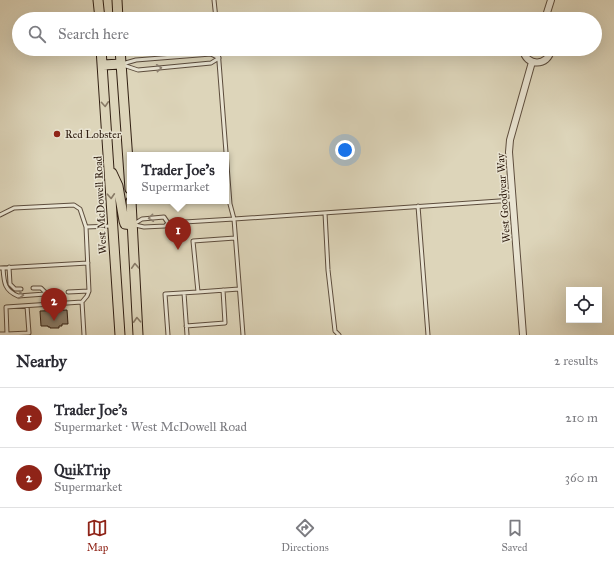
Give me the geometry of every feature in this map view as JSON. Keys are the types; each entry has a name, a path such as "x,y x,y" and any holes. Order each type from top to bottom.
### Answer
{"main road":[{"path":"98,0 99,12"},
{"path":"117,0 118,12"},
{"name":"West McDowell Road","path":"102,56 120,335"},
{"path":"120,56 127,152"},
{"path":"102,65 121,64"},
{"path":"110,166 118,186 125,224 133,224"},
{"path":"131,204 138,335"}],"street":[{"path":"547,12 551,0"},
{"path":"525,56 532,62 536,63 544,61 549,56"},
{"name":"West Goodyear Way","path":"523,335 509,152 510,140 532,62"}],"lane":[{"path":"214,0 215,12"},
{"path":"121,64 136,60 186,56"},
{"path":"215,56 219,58"},
{"path":"121,64 138,70 211,62 219,58"},
{"path":"219,58 226,152"},
{"path":"229,191 230,204 234,219 243,335"},
{"path":"133,224 144,227 165,226 168,222 234,219 513,200"},
{"path":"0,215 14,208 74,205 80,209 86,227 89,291 82,302 84,335"},
{"path":"418,206 428,335"},
{"path":"325,213 328,270 335,331 339,335"},
{"path":"133,224 142,219 164,217 168,222"},
{"path":"86,227 113,226"},
{"path":"198,292 193,241 235,238"},
{"path":"59,293 18,296 7,289 1,268 88,263"},
{"path":"9,267 10,284 15,289 21,288"},
{"path":"33,288 41,288 47,294"},
{"path":"168,335 165,294 240,289"},
{"path":"186,326 225,323 223,290"},
{"path":"68,292 89,291"},
{"path":"184,293 187,335"},
{"path":"7,334 6,307 82,302"},
{"path":"0,334 29,334 27,306"},
{"path":"332,335 335,331"}],"building":[{"path":"67,310 68,324 62,324 59,328 41,326 40,311"}],"place":[{"name":"Red Lobster","path":"57,134"},
{"name":"Trader Joe's","path":"178,250"},
{"name":"QuikTrip","path":"54,321"}]}
